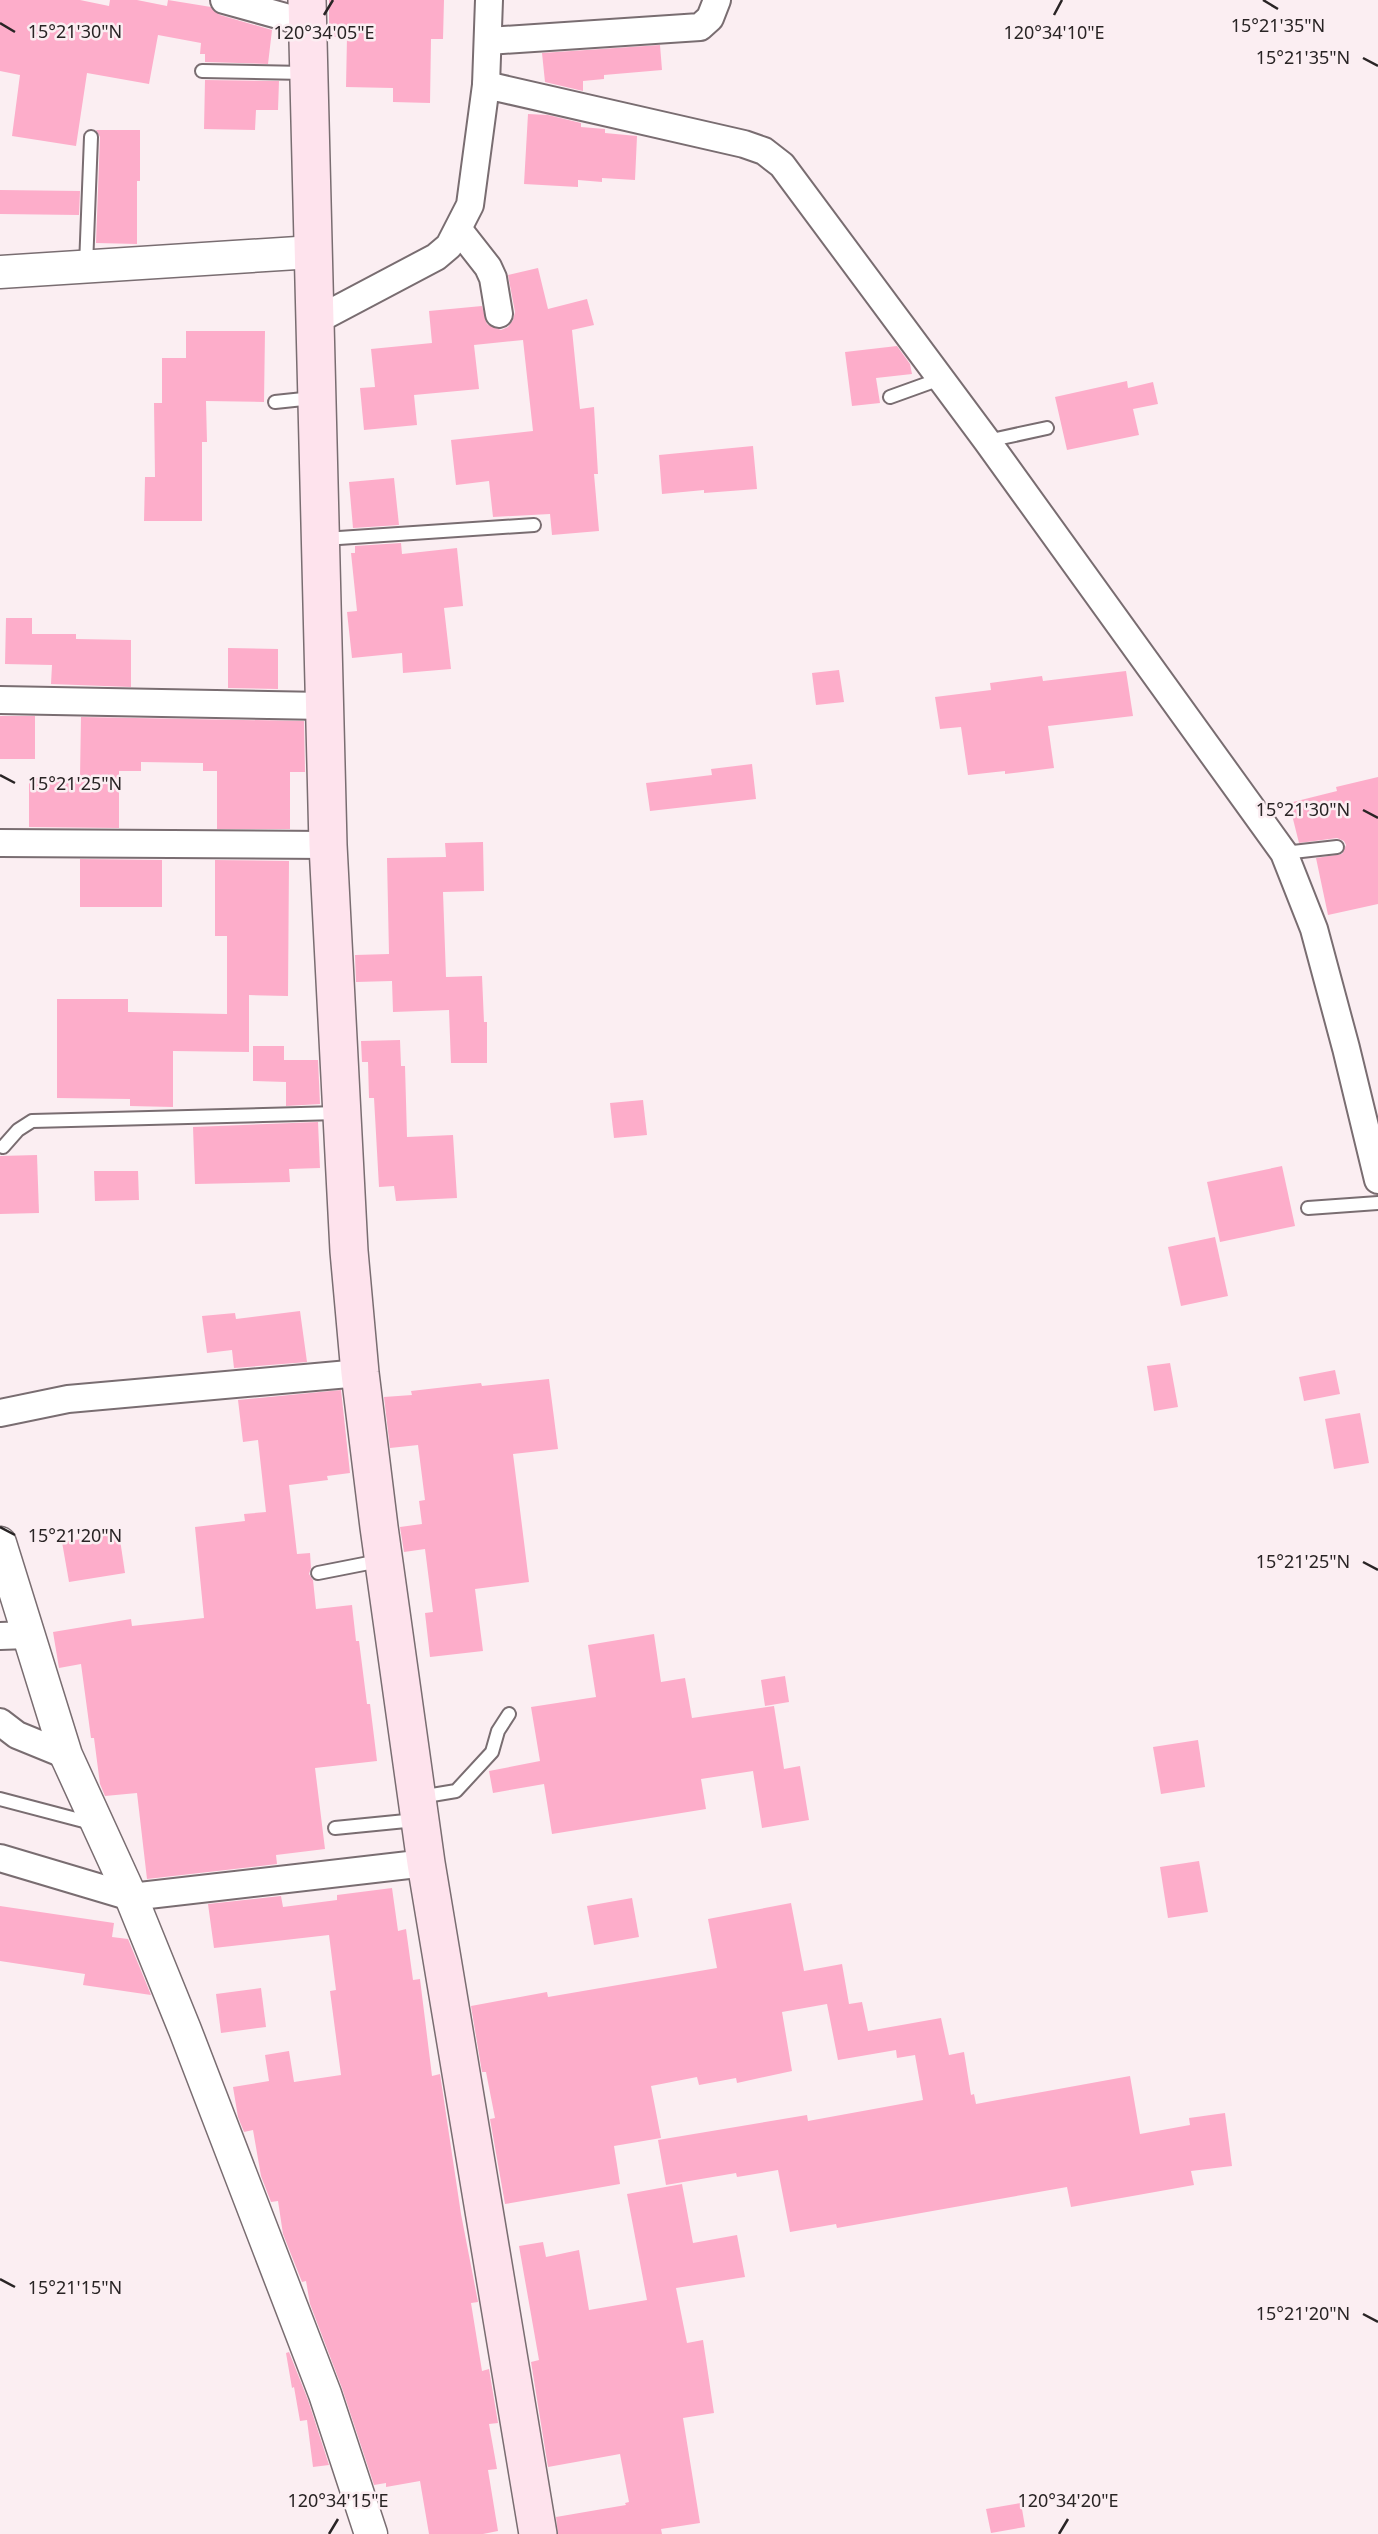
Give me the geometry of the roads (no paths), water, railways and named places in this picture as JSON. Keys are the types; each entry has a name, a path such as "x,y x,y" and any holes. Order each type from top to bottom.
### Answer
{"main road":[{"path":"307,11 328,845 349,1251 360,1373 383,1560 426,1863 538,2534"}],"street":[{"path":"224,0 307,11"},
{"path":"315,321 436,257 449,246 459,230 470,205 486,85 489,0"},
{"path":"488,41 700,27 710,18 717,0"},
{"path":"486,85 744,144 774,157 782,165 1284,852 1314,929 1378,1180"},
{"path":"459,230 488,267 493,278 499,314"},
{"path":"0,272 313,252"},
{"path":"0,700 325,706"},
{"path":"0,843 328,845"},
{"path":"0,1413 68,1399 360,1373"},
{"path":"0,1543 14,1635 131,1897 325,2394 371,2534"},
{"path":"0,1722 17,1735 66,1755"},
{"path":"0,1858 131,1897 426,1863"}],"lane":[{"path":"202,71 309,73"},
{"path":"86,266 91,137"},
{"path":"890,397 940,379"},
{"path":"275,402 317,398"},
{"path":"986,442 1047,428"},
{"path":"320,539 534,525"},
{"path":"1284,852 1337,846"},
{"path":"3,1147 32,1121 342,1113"},
{"path":"1308,1208 1378,1203"},
{"path":"318,1573 383,1560"},
{"path":"335,1828 418,1808 456,1791 492,1752 498,1731 509,1714"},
{"path":"0,1799 98,1825"}]}
